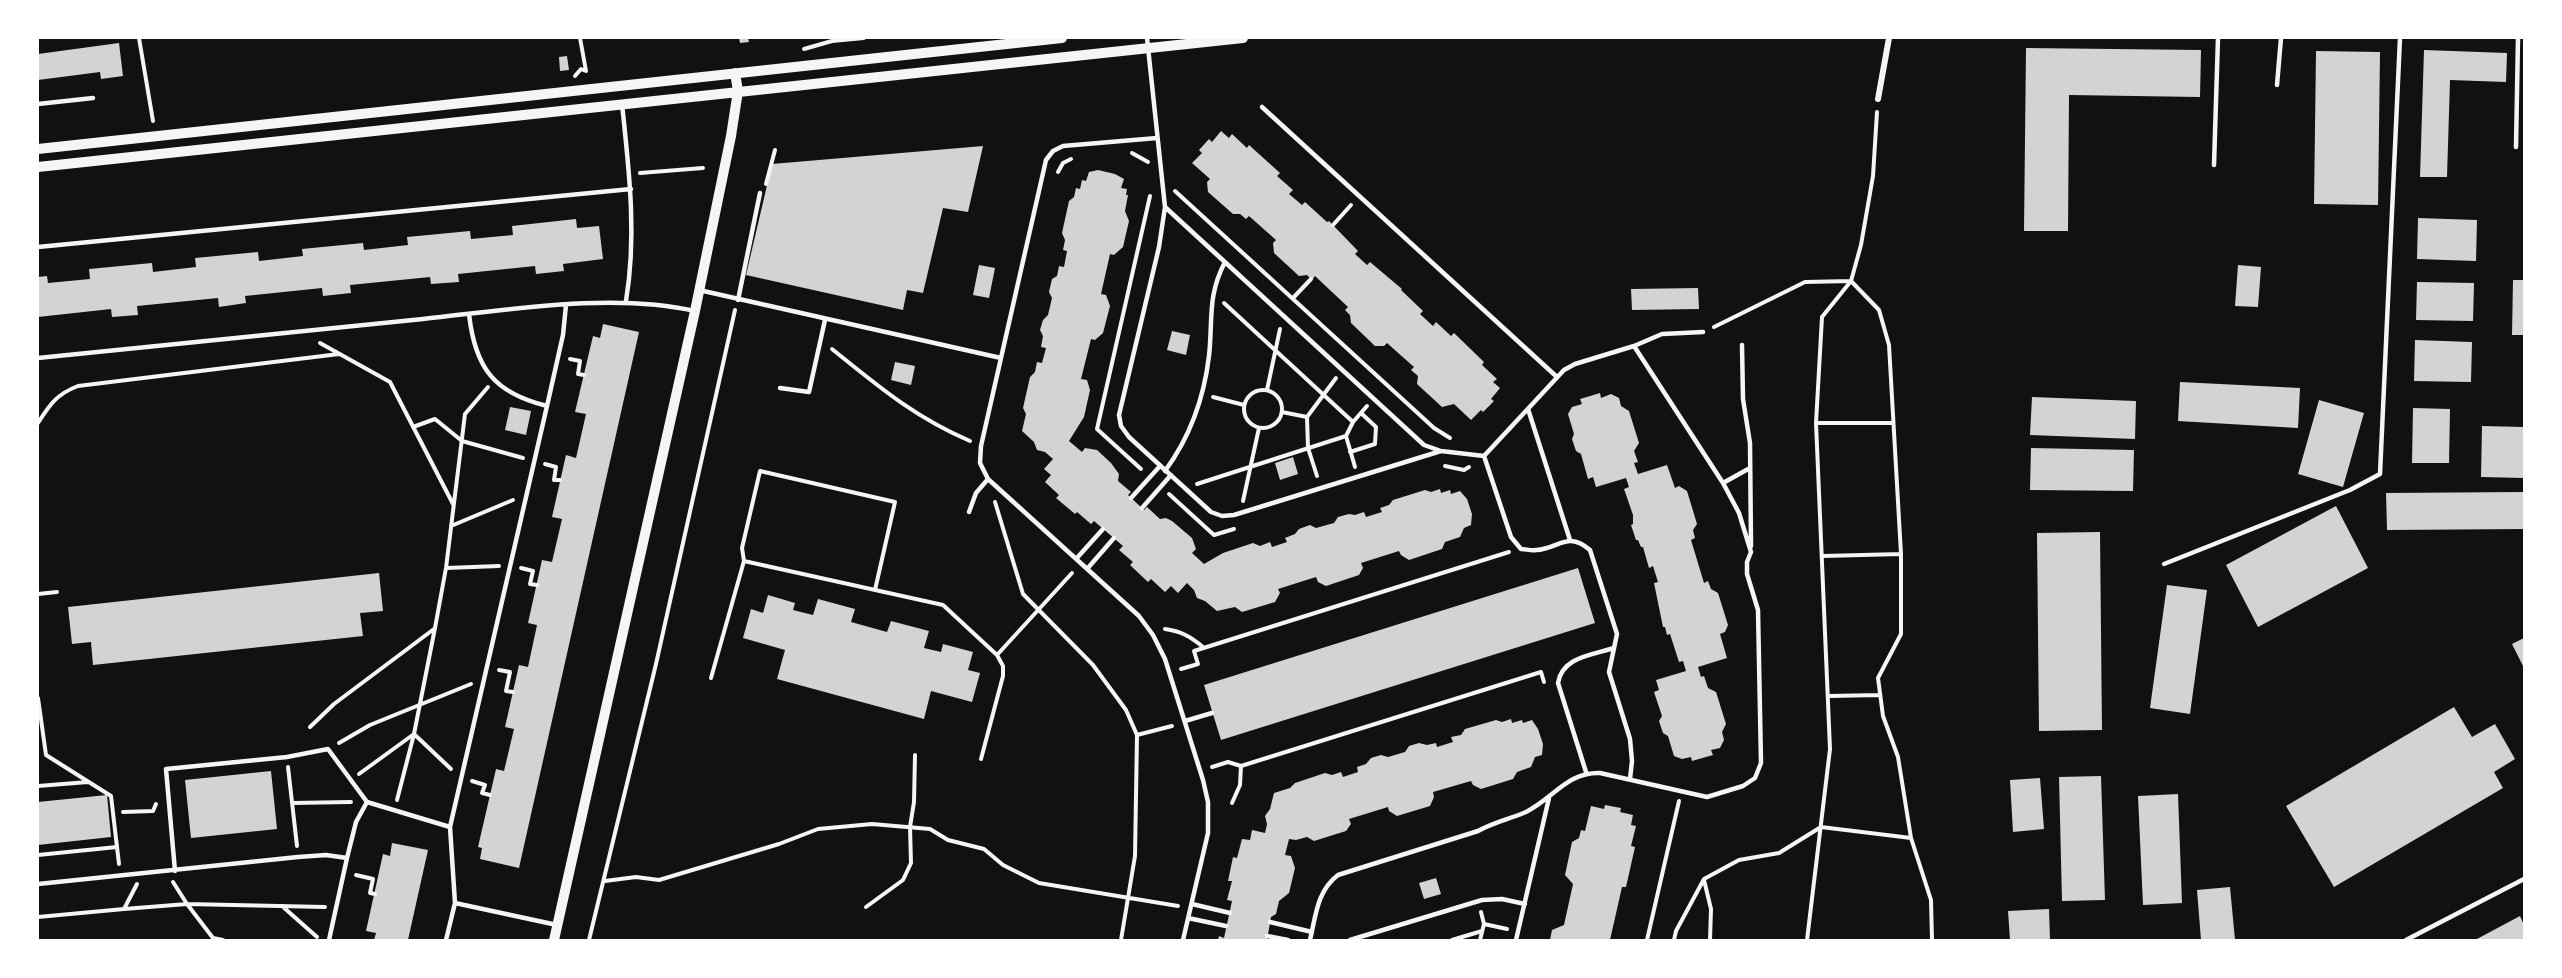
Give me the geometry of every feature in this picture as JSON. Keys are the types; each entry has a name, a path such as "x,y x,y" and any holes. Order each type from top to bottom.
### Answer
{"street":[{"path":"38,149 1062,38"},
{"path":"38,167 622,104 1147,43 1243,38"},
{"path":"1878,99 1889,38"},
{"path":"554,940 695,311 731,136 738,91 735,73"}],"lane":[{"path":"2214,165 2218,38"},
{"path":"2277,85 2281,38"},
{"path":"2164,564 2350,490 2380,474 2400,38"},
{"path":"2516,147 2518,38"},
{"path":"1147,43 1165,207 1159,247 1119,415 1121,426 1128,437 1211,512 1222,516 1240,513 1441,451"},
{"path":"38,104 93,98"},
{"path":"622,104 631,189 633,244 626,301"},
{"path":"1262,107 1557,377"},
{"path":"1157,138 1063,146 1053,151 1046,160 981,446 981,463 988,478 1139,616 1165,659 1208,802 1208,833 1183,940"},
{"path":"38,247 631,189"},
{"path":"738,300 760,193"},
{"path":"1165,207 1424,445 1441,451 1485,456"},
{"path":"1166,471 1192,426 1209,356 1212,293 1225,262"},
{"path":"699,290 1001,358"},
{"path":"38,358 566,305 626,301 671,305 695,311"},
{"path":"446,940 455,903 450,827 548,406 563,335 566,305"},
{"path":"469,314 471,338 477,354 494,380 512,395 548,406"},
{"path":"780,388 809,392 825,320"},
{"path":"1485,456 1557,377 1575,364 1634,346 1662,333 1702,333"},
{"path":"1310,940 1321,894 1327,883 1338,875 1478,831 1495,821 1525,812 1549,798 1571,778 1586,772 1630,779 1707,797 1743,786 1755,778 1761,763 1758,609 1748,574 1751,552 1750,443 1743,399 1742,345"},
{"path":"1634,346 1723,483 1739,513 1751,552"},
{"path":"1528,409 1570,540"},
{"path":"1485,456 1511,537 1521,549 1536,550 1570,540 1581,542 1590,550 1617,634 1609,672 1630,739 1632,761 1630,779"},
{"path":"1131,498 1160,466"},
{"path":"1723,483 1750,468"},
{"path":"1142,508 1171,475"},
{"path":"969,512 976,493 988,478"},
{"path":"1076,559 1103,529"},
{"path":"1087,569 1114,538"},
{"path":"1586,772 1560,690 1558,682 1560,670 1569,662 1614,648"},
{"path":"1185,721 1212,713"},
{"path":"175,871 166,769 287,757 327,749 367,802 450,827"},
{"path":"1516,940 1549,798"},
{"path":"329,940 356,822 367,802"},
{"path":"38,884 298,857 326,855 347,858"},
{"path":"2406,940 2524,879"},
{"path":"1350,940 1477,901 1502,899 1525,904"},
{"path":"455,903 557,925"},
{"path":"1192,904 1230,913"},
{"path":"1188,918 1227,927"},
{"path":"1270,922 1312,932"},
{"path":"1267,936 1288,940"}],"path":[{"path":"139,38 152,122 162,120"},
{"path":"563,77 575,76 581,69 586,71 580,38"},
{"path":"800,51 816,44 864,38"},
{"path":"1807,940 1830,749 1816,423 1822,317 1851,281 1861,245 1873,176 1878,99"},
{"path":"760,193 766,188 775,150"},
{"path":"1122,152 1141,157 1147,163 1150,171"},
{"path":"1147,163 1159,156"},
{"path":"1055,176 1063,163 1074,157"},
{"path":"629,173 702,168"},
{"path":"1162,183 1182,196 1434,428 1460,441"},
{"path":"1150,477 1097,429 1152,187"},
{"path":"1333,225 1359,196"},
{"path":"1293,298 1311,279"},
{"path":"1702,333 1805,282 1851,281 1878,310 1889,345 1901,554 1901,634 1878,678 1883,716 1898,756 1911,838 1931,900 1932,940"},
{"path":"1212,293 1353,422"},
{"path":"589,940 605,881 738,300"},
{"path":"1267,390 1283,316"},
{"path":"301,332 390,382 453,504"},
{"path":"821,339 901,404 947,431 981,446"},
{"path":"38,423 64,391 78,386 339,354"},
{"path":"580,361 578,374 584,375"},
{"path":"1321,488 1308,448 1307,417 1322,394 1343,371"},
{"path":"394,809 414,734 446,568 465,414 494,380"},
{"path":"1257,390 1267,390 1276,394 1281,402 1282,412 1278,421 1269,427 1259,428 1250,423 1245,415 1244,405 1249,396 1257,390"},
{"path":"1200,394 1244,405"},
{"path":"1358,477 1346,436 1353,422 1374,399"},
{"path":"1282,412 1307,417"},
{"path":"1350,452 1375,444 1376,427 1361,413"},
{"path":"413,427 435,419 462,441 534,462"},
{"path":"1816,423 1892,423"},
{"path":"1240,513 1259,428"},
{"path":"1185,488 1346,436"},
{"path":"1436,467 1464,470 1485,456"},
{"path":"556,467 554,480 561,480"},
{"path":"711,678 744,561 742,548 760,471 895,502 875,590"},
{"path":"988,478 1023,594 1093,665 1126,710 1137,735 1135,856 1121,940"},
{"path":"1161,487 1214,535 1237,528"},
{"path":"450,526 527,494"},
{"path":"997,511 1005,514"},
{"path":"1180,669 1198,664 1194,651 1521,549"},
{"path":"1822,556 1901,554"},
{"path":"744,561 943,605 997,655 1003,666 1003,676 981,759"},
{"path":"1064,565 1080,580"},
{"path":"446,568 510,566"},
{"path":"533,571 530,584 537,585"},
{"path":"997,655 1072,573"},
{"path":"38,594 57,592"},
{"path":"1157,622 1167,638"},
{"path":"310,727 334,704 435,628"},
{"path":"1162,629 1176,630 1190,636 1204,648"},
{"path":"1177,662 1183,679"},
{"path":"510,672 506,691 513,693"},
{"path":"1211,767 1228,762 1241,766 1541,672 1548,693 1560,690"},
{"path":"327,749 370,725 484,678"},
{"path":"1829,696 1880,695"},
{"path":"38,698 46,755 111,796 120,875"},
{"path":"1169,716 1176,736"},
{"path":"1137,735 1173,726"},
{"path":"414,734 460,778"},
{"path":"351,780 414,734"},
{"path":"866,907 903,880 911,863 910,827 914,802 915,755"},
{"path":"287,757 298,857"},
{"path":"1208,758 1214,778"},
{"path":"1232,803 1240,785 1241,766"},
{"path":"38,786 89,782"},
{"path":"485,785 482,793 490,795"},
{"path":"1647,940 1681,791"},
{"path":"123,812 153,811 156,804 169,802"},
{"path":"292,803 367,802"},
{"path":"605,881 636,877 659,880 818,830 872,824 930,829 948,840 984,849 1003,865 1039,883 1178,906"},
{"path":"1674,940 1676,931 1704,879 1739,860 1779,853 1821,827 1911,838"},
{"path":"38,855 117,847"},
{"path":"166,872 213,938 223,940"},
{"path":"124,909 143,873"},
{"path":"373,879 370,893 375,894"},
{"path":"1704,879 1712,909 1710,940"},
{"path":"1175,917 1180,894"},
{"path":"1477,901 1484,924 1480,940"},
{"path":"38,917 187,904 336,907"},
{"path":"282,905 320,940"},
{"path":"1484,924 1518,932"},
{"path":"1452,940 1483,931"}],"building":[{"path":"739,38 748,38 749,42 740,43"},
{"path":"119,43 123,76 101,79 100,72 38,80 38,54"},
{"path":"2026,48 2201,50 2200,97 2069,95 2068,231 2024,231"},
{"path":"2424,50 2507,53 2506,82 2450,80 2447,177 2420,177"},
{"path":"2316,51 2380,52 2378,205 2314,204"},
{"path":"567,56 569,70 560,71 559,57"},
{"path":"1221,131 1229,138 1232,134 1247,148 1249,145 1280,173 1277,176 1293,190 1289,194 1302,205 1305,202 1327,222 1329,221 1358,251 1355,254 1367,265 1370,262 1402,289 1423,311 1420,314 1433,326 1436,322 1451,336 1454,333 1484,362 1482,365 1497,379 1493,382 1500,388 1491,399 1494,401 1483,412 1481,410 1471,420 1454,404 1442,407 1417,384 1418,376 1411,370 1414,367 1387,343 1384,346 1375,346 1351,323 1350,315 1345,310 1348,307 1315,276 1312,280 1307,275 1299,276 1274,253 1273,243 1276,240 1249,216 1246,219 1240,214 1233,214 1208,192 1207,182 1210,179 1192,163 1202,153 1199,150 1209,139 1212,142"},
{"path":"983,146 968,212 943,208 923,293 907,290 903,310 746,275 772,164"},
{"path":"1098,170 1124,179 1121,188 1127,189 1125,211 1129,221 1123,247 1114,255 1110,254 1101,294 1106,295 1110,306 1103,333 1095,340 1091,339 1081,379 1087,380 1090,390 1084,417 1069,441 1082,452 1085,448 1097,450 1119,474 1118,481 1131,492 1128,495 1144,510 1147,507 1160,519 1166,518 1172,521 1192,538 1196,549 1192,553 1204,564 1223,553 1253,543 1260,546 1270,542 1272,547 1287,542 1285,538 1310,525 1316,528 1334,523 1338,517 1349,514 1364,512 1366,517 1382,512 1380,508 1389,505 1393,500 1425,490 1431,492 1440,489 1441,493 1450,490 1451,494 1460,491 1467,499 1472,514 1471,525 1464,528 1460,537 1445,542 1442,549 1409,560 1399,551 1361,563 1363,568 1359,575 1326,586 1318,582 1316,577 1278,589 1280,593 1275,602 1242,612 1235,607 1217,611 1205,601 1197,598 1194,590 1187,583 1178,593 1171,586 1165,592 1151,579 1148,582 1130,565 1133,562 1119,550 1123,546 1094,521 1091,524 1056,498 1059,495 1045,482 1051,475 1044,469 1053,459 1045,452 1037,450 1034,442 1022,431 1026,414 1023,408 1030,377 1035,372 1037,362 1042,363 1046,348 1041,347 1043,336 1040,330 1043,320 1048,315 1052,298 1049,292 1052,279 1057,276 1059,266 1064,267 1067,251 1063,250 1065,240 1062,233 1069,201 1074,197 1076,188 1080,189 1082,180 1086,181 1089,172"},
{"path":"2418,218 2477,220 2476,261 2417,259"},
{"path":"576,219 577,228 599,226 603,259 563,264 564,271 536,274 535,266 458,274 459,282 431,284 430,277 350,285 351,293 323,296 322,288 245,296 246,303 219,307 218,298 137,306 138,315 112,317 111,309 38,317 38,277 47,276 48,283 90,279 89,269 152,263 153,272 196,267 195,258 258,252 259,261 303,256 302,249 363,243 364,250 408,245 407,237 470,231 471,239 513,235 512,226"},
{"path":"979,265 995,268 989,298 973,295"},
{"path":"2238,265 2261,267 2258,307 2235,306"},
{"path":"2513,280 2524,280 2524,335 2512,335"},
{"path":"2417,282 2474,283 2473,321 2416,320"},
{"path":"1698,288 1699,309 1632,310 1631,289"},
{"path":"603,324 639,332 519,868 480,859 482,848 478,847 496,769 504,771 514,729 505,727 519,665 528,667 537,625 528,623 542,560 552,562 562,519 552,517 566,455 576,458 586,414 575,412 593,336 600,338"},
{"path":"1172,331 1190,335 1186,355 1167,350"},
{"path":"2415,340 2472,342 2471,382 2414,381"},
{"path":"895,362 915,366 911,385 891,380"},
{"path":"2180,382 2300,388 2298,428 2178,421"},
{"path":"1600,393 1601,398 1611,394 1619,398 1621,406 1629,411 1639,443 1634,451 1638,462 1634,463 1638,474 1667,465 1675,488 1679,486 1687,491 1697,524 1693,530 1695,538 1691,540 1704,583 1708,581 1711,589 1718,593 1728,625 1725,632 1720,634 1727,658 1698,667 1708,688 1716,692 1726,724 1722,732 1724,740 1720,748 1711,750 1713,755 1692,761 1691,757 1682,759 1674,756 1668,736 1663,733 1659,721 1662,716 1654,692 1659,690 1656,680 1686,671 1683,661 1679,662 1670,634 1667,635 1663,627 1654,583 1658,582 1653,566 1649,568 1643,547 1636,540 1631,525 1633,515 1624,489 1629,487 1626,478 1596,487 1593,477 1588,479 1581,454 1576,451 1572,439 1574,434 1568,414 1572,407 1582,404 1580,399"},
{"path":"2032,397 2136,401 2135,439 2030,435"},
{"path":"2319,400 2364,413 2343,487 2298,474"},
{"path":"510,407 531,411 526,435 505,430"},
{"path":"2413,408 2450,409 2449,463 2412,463"},
{"path":"2482,426 2524,427 2524,478 2481,477"},
{"path":"2031,448 2134,450 2133,491 2030,490"},
{"path":"1293,457 1298,474 1280,480 1275,463"},
{"path":"2524,492 2524,529 2387,530 2386,493"},
{"path":"2336,506 2368,568 2258,627 2226,565"},
{"path":"2100,532 2102,730 2039,731 2037,533"},
{"path":"1578,568 1595,623 1221,740 1204,685"},
{"path":"379,573 383,611 360,613 363,636 93,665 91,642 72,644 68,607"},
{"path":"2167,585 2207,590 2190,714 2150,708"},
{"path":"768,595 795,603 793,610 813,615 818,599 855,609 851,622 887,632 891,621 929,631 924,648 941,652 943,644 973,652 968,670 980,673 972,702 931,691 924,719 777,679 785,650 743,638 751,609 763,613"},
{"path":"2524,638 2524,668 2512,644"},
{"path":"2454,707 2472,737 2495,724 2515,759 2494,772 2503,788 2334,887 2286,806"},
{"path":"1511,719 1512,723 1532,720 1538,729 1543,744 1542,755 1535,757 1531,767 1517,772 1513,779 1481,789 1473,785 1471,781 1433,792 1434,797 1430,806 1397,816 1389,811 1388,807 1349,819 1351,824 1346,831 1314,841 1307,837 1289,839 1285,855 1291,856 1295,868 1289,893 1279,901 1276,914 1271,917 1267,940 1218,940 1219,936 1224,938 1232,901 1227,900 1232,881 1228,881 1233,857 1237,858 1242,839 1250,840 1252,830 1265,833 1267,824 1265,816 1270,809 1274,793 1325,773 1332,775 1341,772 1343,777 1358,772 1357,767 1366,764 1371,758 1381,755 1388,757 1405,752 1409,746 1419,743 1427,745 1436,743 1437,747 1453,742 1451,737 1461,735 1465,729 1496,720 1502,722"},
{"path":"271,771 277,829 191,838 185,780"},
{"path":"2101,776 2105,900 2062,901 2059,777"},
{"path":"2040,778 2044,829 2013,832 2010,780"},
{"path":"2178,794 2182,903 2143,905 2138,796"},
{"path":"107,795 111,837 38,845 38,802"},
{"path":"1605,805 1621,808 1620,812 1633,815 1631,825 1636,826 1631,846 1635,847 1626,887 1622,887 1610,940 1550,940 1552,930 1564,925 1573,884 1565,875 1572,842 1579,838 1581,830 1585,831 1591,806 1604,809"},
{"path":"392,843 428,850 408,940 374,940 376,933 366,931 383,854 390,856"},
{"path":"1436,878 1441,894 1424,899 1419,883"},
{"path":"2230,887 2235,940 2201,940 2197,890"},
{"path":"2049,909 2050,940 2010,940 2008,911"},
{"path":"2520,916 2524,925 2524,940 2475,940"}]}
